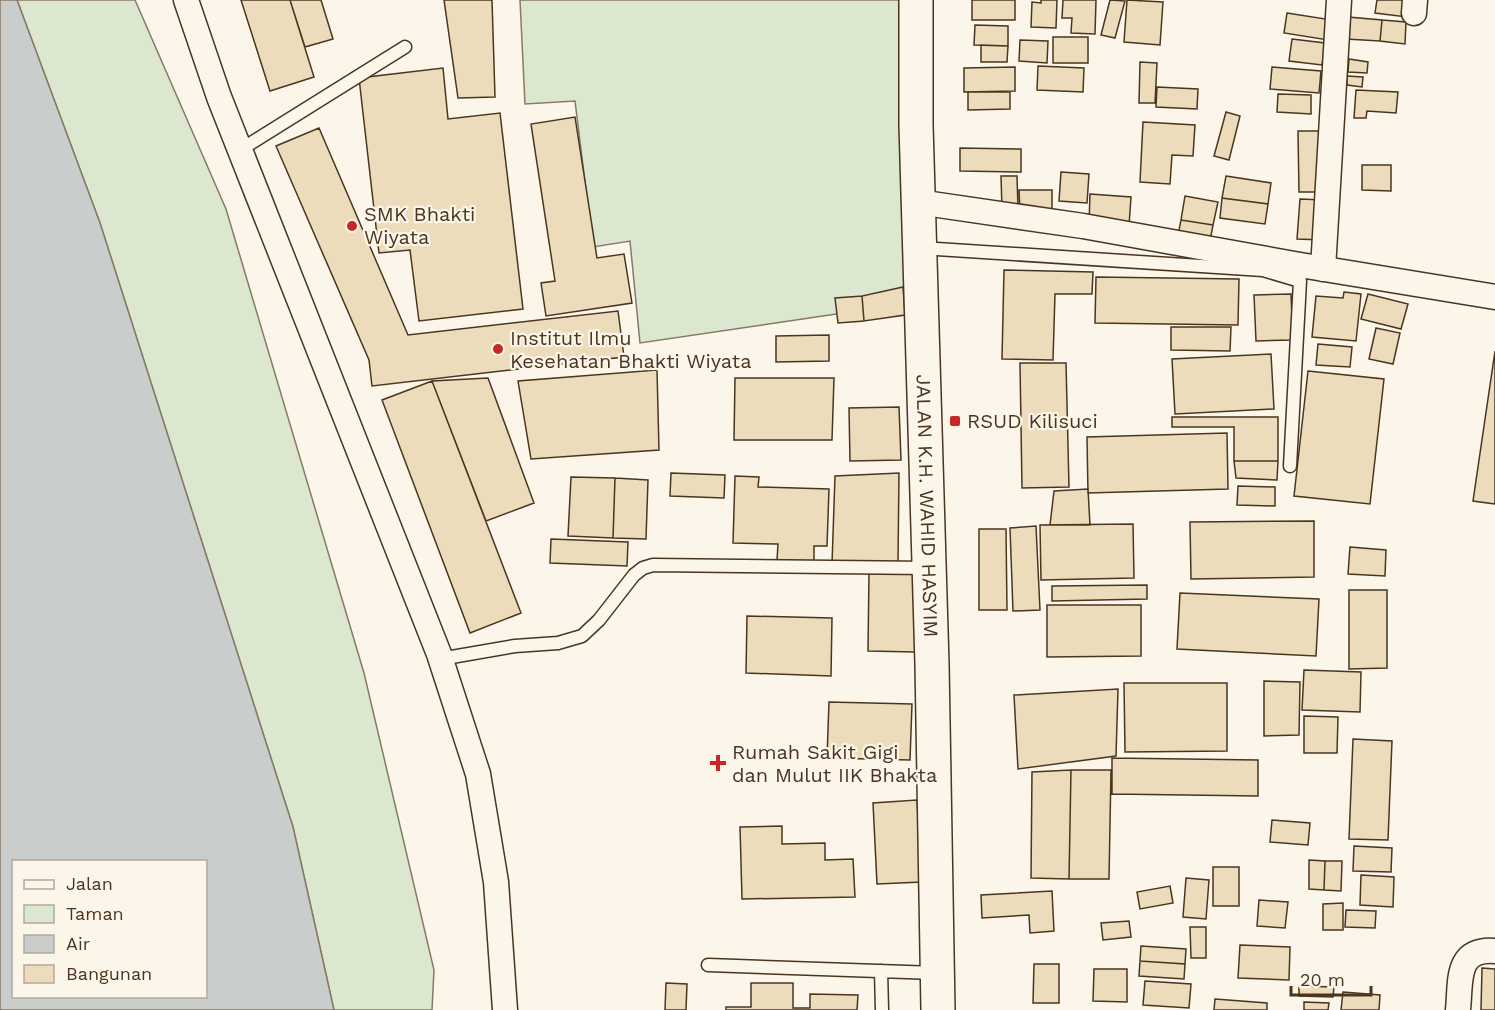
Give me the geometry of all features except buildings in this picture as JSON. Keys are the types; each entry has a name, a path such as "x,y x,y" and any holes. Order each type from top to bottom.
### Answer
{"main road":[{"name":"JALAN K.H. WAHID HASYIM","path":"916,0 916,125 930,568 938,1010"}],"street":[{"path":"186,0 219,97 440,659 478,774 496,882 505,1010"},
{"path":"1323,268 1339,0"},
{"path":"918,202 1083,226 1495,297"},
{"path":"1458,1010 1461,971 1466,961 1473,953 1495,951"}],"lane":[{"path":"240,150 405,47"},
{"path":"920,248 1263,270 1300,281 1290,466"},
{"path":"440,659 515,646 558,643 582,636 599,620 634,575 643,568 653,565 930,568"},
{"path":"708,965 938,973"},
{"path":"881,971 882,1010"}],"green space":[{"path":"17,0 135,0 226,209 364,673 434,970 432,1010 334,1010 293,827 100,223"},
{"path":"520,0 917,0 917,302 640,343 630,241 593,247 575,101 525,104"}],"water":[{"path":"0,0 17,0 100,223 293,827 334,1010 0,1010"}],"place":[{"name":"SMK Bhakti Wiyata","path":"352,226"},
{"name":"Institut Ilmu Kesehatan Bhakti Wiyata","path":"498,349"},
{"name":"RSUD Kilisuci","path":"955,421"},
{"name":"Rumah Sakit Gigi dan Mulut IIK Bhakta","path":"718,763"}]}
